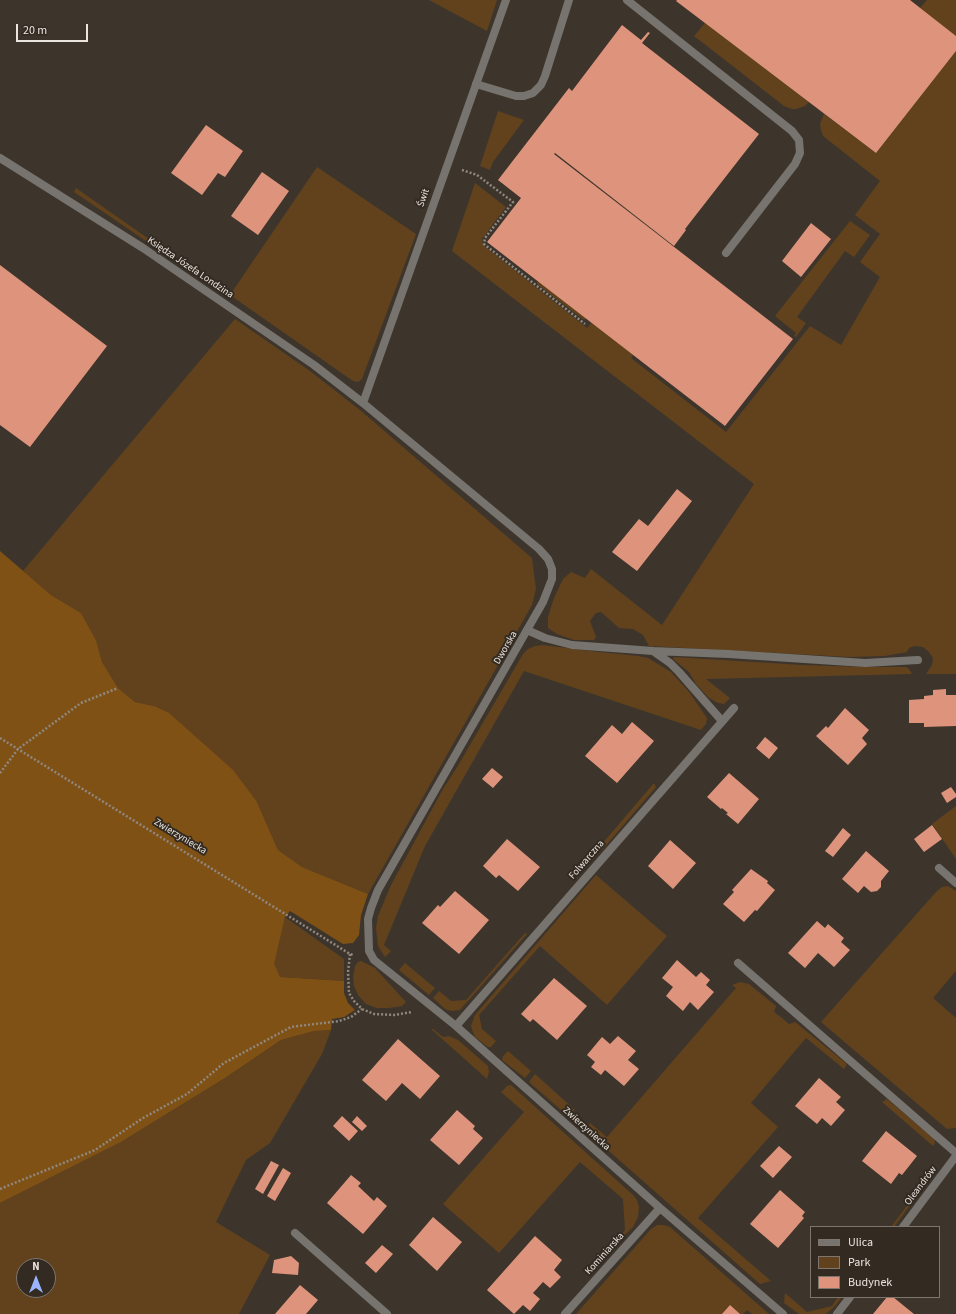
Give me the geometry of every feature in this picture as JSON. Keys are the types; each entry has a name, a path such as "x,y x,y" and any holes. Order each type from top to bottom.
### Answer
{"street":[{"name":"Świt","path":"363,403 446,165 506,0"},
{"path":"476,84 516,96 524,96 533,93 541,85 545,76 569,0"},
{"path":"627,0 792,131 798,140 800,153 795,164 726,253"},
{"name":"Księdza Józefa Londzina","path":"0,158 143,248 314,365 363,403"},
{"name":"Dworska","path":"363,403 539,549 548,559 552,568 552,579 549,590 378,890 368,919 369,946 374,960"},
{"path":"527,630 545,638 572,645 865,663 918,660"},
{"path":"653,651 670,663 679,672 722,721"},
{"name":"Folwarczna","path":"456,1026 734,708"},
{"path":"939,868 956,883"},
{"name":"Zwierzyniecka","path":"374,960 456,1026 660,1208 783,1314"},
{"path":"738,963 956,1153"},
{"name":"Oleandrów","path":"903,1226 956,1156"},
{"name":"Kominiarska","path":"565,1314 660,1208"},
{"path":"295,1233 387,1314"},
{"path":"837,1314 849,1298"}],"path":[{"path":"446,165 478,175 513,202 485,238 484,244 585,324"},
{"path":"0,773 18,749 81,703 118,688"},
{"name":"Zwierzyniecka","path":"0,738 299,921 350,954 348,972 350,993 354,1001 362,1009"},
{"path":"0,1189 95,1150 143,1118 187,1094 224,1063 291,1027 339,1021 351,1017 362,1009 374,1014 394,1015 410,1013 429,1005"}],"green space":[{"path":"429,0 497,0 487,31"},
{"path":"927,0 956,0 956,36 920,8"},
{"path":"705,23 809,102 805,106 796,109 784,106 694,36"},
{"path":"956,51 956,674 926,674 932,665 933,658 923,647 914,646 909,648 907,652 885,656 849,657 649,646 643,635 633,629 619,628 601,612 596,613 590,621 596,637 594,640 574,640 557,634 548,628 548,617 554,598 563,579 571,572 585,578 591,569 662,625 754,484 452,251 475,183 506,207 482,239 483,245 587,328 592,322 633,355 631,358 726,432 810,326 841,345 880,277 860,262 880,234 855,215 880,181 823,136 820,124 824,114 876,153"},
{"path":"498,111 524,120 493,162 490,170 480,166"},
{"path":"317,167 416,234 362,379 358,382 353,381 230,295"},
{"path":"76,188 176,258 168,256 74,192"},
{"path":"850,221 870,235 854,257 845,251 797,317 806,323 796,337 794,336 796,333 775,316"},
{"path":"538,281 586,318 584,320 537,284"},
{"path":"235,319 310,371 360,410 532,558 536,589 532,605 368,894 302,867 278,850 257,802 154,706 135,702 118,688 102,662 96,640 81,613 51,595 23,571"},
{"path":"543,645 648,658 671,672 689,692 707,718 706,724 701,730 524,671 425,846 384,945 391,951 385,957 378,946 376,928 378,916 391,885 443,789 523,654 528,649"},
{"path":"674,657 802,665 906,667 912,674 706,679 730,698 724,704 718,703 709,698 696,684 689,672 673,659"},
{"path":"654,783 656,787 602,850 597,850"},
{"path":"956,806 956,859 932,824"},
{"path":"596,875 667,936 607,1005 540,946 479,1015 482,1029 496,1041 491,1047 488,1047 475,1037 471,1026 475,1015"},
{"path":"948,886 956,891 956,971 933,998 956,1018 956,1128 947,1129 821,1022 936,892 942,887"},
{"path":"285,917 344,959 344,981 280,977 273,964"},
{"path":"525,933 527,934 460,1010 451,1011 445,1009 433,998 439,991 451,1001 466,1000"},
{"path":"361,961 375,968 406,1002 402,1006 377,1008 366,1004 358,995 354,986 353,978 355,966"},
{"path":"405,963 435,988 429,995 399,970"},
{"path":"740,982 749,984 776,1006 774,1012 789,1024 795,1022 847,1064 844,1069 806,1038 751,1103 778,1127 698,1218 771,1281 760,1284 585,1130 590,1123 607,1137 736,988 732,985"},
{"path":"431,1029 443,1037 449,1036 458,1040 488,1066 489,1072 487,1079"},
{"path":"331,1030 322,1054 270,1143 246,1160 216,1222 270,1255 239,1314 0,1314 0,1203 121,1142 225,1078 281,1040 314,1031"},
{"path":"508,1051 531,1071 525,1078 502,1060 503,1056"},
{"path":"535,1074 575,1110 568,1116 529,1082"},
{"path":"511,1085 637,1200 639,1207 638,1217 633,1227 618,1241 616,1241 625,1230 623,1199 580,1162 499,1253 443,1204 524,1112 501,1092 507,1086"},
{"path":"887,1099 934,1139 935,1143 933,1146 882,1102"},
{"path":"921,1187 922,1189 895,1226 892,1226"},
{"path":"657,1225 670,1227 769,1314 752,1314 747,1310 743,1314 576,1314 651,1229"},
{"path":"785,1293 807,1312 832,1306 837,1298 841,1298 826,1314 799,1314 784,1303"}],"shaded area":[{"path":"0,551 51,595 81,613 96,640 102,662 118,688 135,702 154,706 169,713 233,770 257,802 278,850 302,867 368,894 361,915 359,935 353,943 343,944 290,911 285,917 274,964 280,977 344,981 344,993 348,1003 355,1010 344,1017 332,1019 331,1030 314,1031 281,1040 225,1078 121,1142 0,1203"}],"building":[{"path":"910,0 956,36 956,51 876,153 676,1"},
{"path":"622,25 641,40 648,32 650,33 642,43 759,134 685,229 686,230 674,246 555,153 554,154 793,339 725,426 487,242 521,198 498,180 569,88 572,91"},
{"path":"206,125 243,151 225,177 218,173 202,195 171,173"},
{"path":"262,172 289,191 258,235 231,216"},
{"path":"811,223 831,239 801,277 782,261"},
{"path":"0,265 107,346 30,447 0,425"},
{"path":"677,489 692,501 637,571 612,552 639,519 648,526"},
{"path":"946,689 946,695 956,695 956,726 924,727 924,723 909,723 909,700 924,699 924,696 933,695 933,690"},
{"path":"845,708 869,730 862,738 867,744 848,765 816,736 826,726 828,728"},
{"path":"632,722 654,741 617,783 585,756 612,725 622,734"},
{"path":"765,737 778,748 769,759 756,748"},
{"path":"492,768 503,777 493,788 482,779"},
{"path":"729,773 759,799 738,824 726,814 728,813 707,797"},
{"path":"951,787 956,794 956,797 947,803 941,793"},
{"path":"932,825 942,839 924,852 914,839"},
{"path":"843,828 851,835 833,857 825,851"},
{"path":"507,839 540,867 518,891 499,875 496,878 483,866"},
{"path":"670,840 696,863 673,889 648,866"},
{"path":"866,851 889,871 881,881 881,887 877,891 871,892 864,886 858,893 842,879"},
{"path":"751,869 768,881 767,883 775,890 757,911 755,910 744,922 723,904 734,892 732,890"},
{"path":"455,891 489,920 459,954 422,923 438,905 440,907"},
{"path":"817,921 825,928 828,924 844,938 841,942 850,950 834,967 818,953 805,968 788,953"},
{"path":"677,960 696,977 701,972 710,980 706,985 714,992 698,1010 690,1002 683,1011 666,996 673,987 662,978"},
{"path":"554,978 587,1006 557,1040 533,1019 530,1022 521,1014"},
{"path":"618,1036 636,1051 628,1060 639,1069 624,1086 605,1070 601,1075 591,1067 595,1062 587,1055 602,1037 610,1044"},
{"path":"398,1039 440,1076 420,1099 402,1083 386,1101 362,1080"},
{"path":"819,1078 841,1097 836,1102 845,1110 831,1126 822,1118 817,1124 795,1106"},
{"path":"457,1110 475,1126 473,1129 483,1138 459,1165 430,1140"},
{"path":"342,1116 358,1131 349,1141 333,1126"},
{"path":"357,1116 367,1126 362,1131 352,1122"},
{"path":"886,1131 917,1156 902,1175 899,1173 891,1184 862,1161"},
{"path":"779,1146 792,1157 773,1178 760,1166"},
{"path":"271,1161 279,1165 263,1194 255,1189"},
{"path":"283,1168 291,1173 275,1201 267,1196"},
{"path":"351,1175 361,1183 358,1186 374,1201 377,1197 387,1206 363,1234 327,1203"},
{"path":"780,1190 805,1212 802,1216 804,1218 778,1248 750,1224"},
{"path":"433,1217 462,1242 437,1271 409,1245"},
{"path":"535,1236 562,1260 554,1270 561,1277 550,1288 543,1282 533,1293 540,1299 530,1311 523,1305 514,1314 487,1290"},
{"path":"382,1245 393,1254 376,1273 365,1263"},
{"path":"291,1256 299,1263 298,1275 272,1273 274,1260"},
{"path":"300,1285 318,1300 306,1314 275,1314"},
{"path":"886,1298 894,1298 914,1314 873,1314"},
{"path":"730,1305 740,1314 722,1314"}]}
